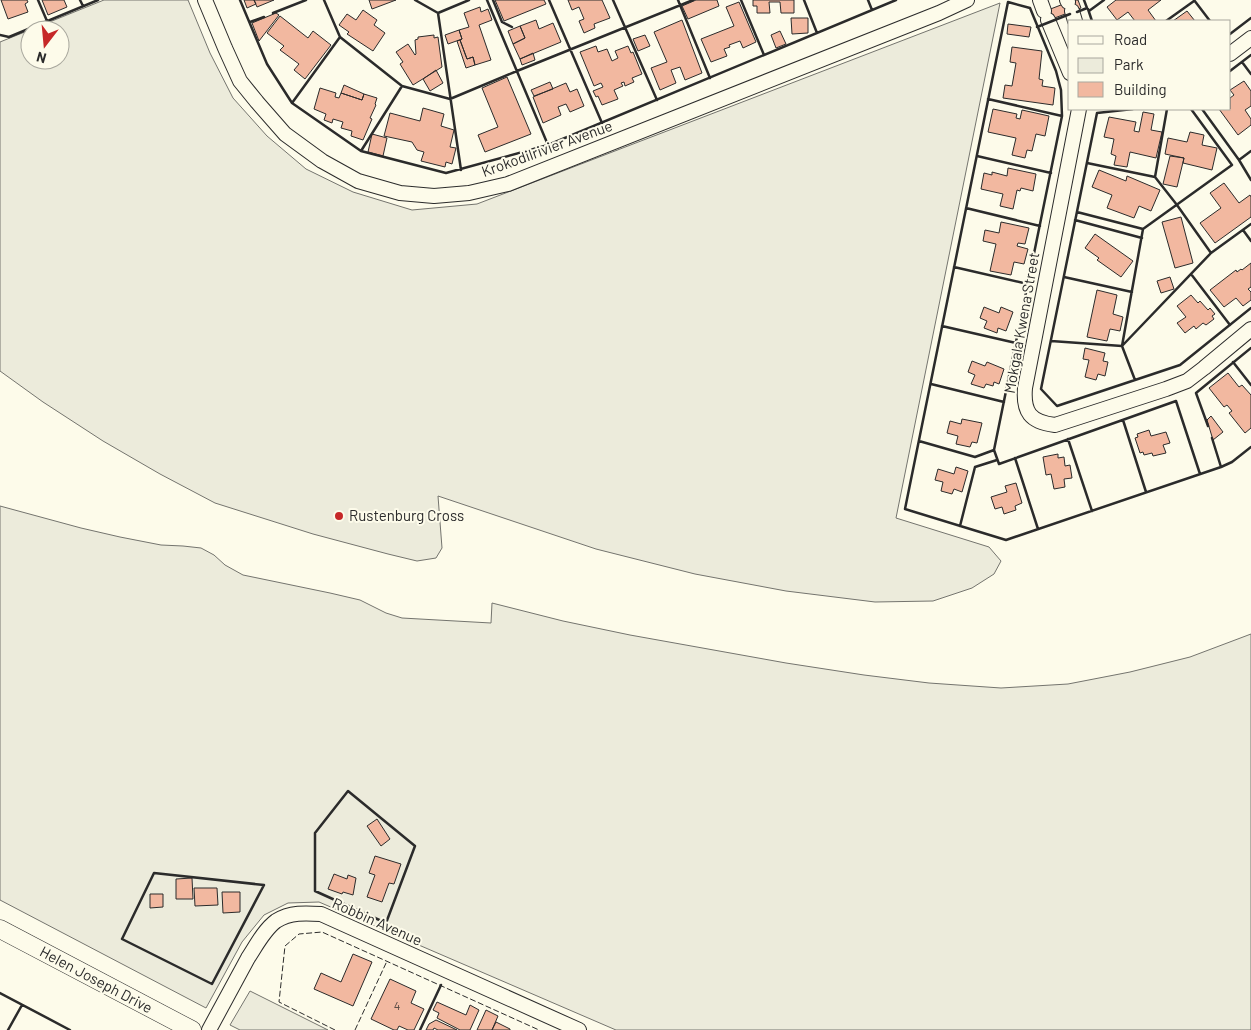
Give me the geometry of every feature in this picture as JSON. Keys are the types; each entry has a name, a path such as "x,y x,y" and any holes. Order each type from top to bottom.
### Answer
{"street":[{"name":"Krokodilrivier Avenue","path":"205,0 240,81 285,134 322,161 358,182 400,193 434,196 470,193 508,184 939,13 967,0"},
{"path":"1044,11 1068,68"},
{"path":"1231,53 1251,38"},
{"name":"Mokgala Kwena Street","path":"1079,110 1025,388 1024,399 1026,409 1032,418 1044,424 1055,425 1186,381 1251,330"},
{"name":"Robbin Avenue","path":"210,1030 235,981 265,932 282,918 292,914 307,913 321,914 578,1030"},
{"name":"Helen Joseph Drive","path":"0,929 192,1030"}],"green space":[{"path":"104,0 188,0 210,53 233,98 267,136 306,169 353,192 412,210 477,204 1000,3 896,518 989,547 1001,561 994,574 972,588 933,601 875,602 786,591 695,574 596,549 438,496 442,548 436,558 417,561 313,534 215,503 103,441 0,371 0,42 20,34 20,70 70,70 70,20 54,20"},
{"path":"0,506 120,537 161,545 201,548 243,575 360,600 386,613 402,618 491,623 492,603 630,635 786,663 929,683 1001,688 1068,684 1130,672 1190,657 1251,634 1251,1030 616,1030 319,902 288,903 264,915 242,942 206,1008 0,900"},
{"path":"250,991 328,1030 240,1030 230,1025"}],"building":[{"path":"1,0 27,0 28,2 25,4 28,12 8,19"},
{"path":"42,0 64,0 67,7 48,15"},
{"path":"244,0 254,0 256,4 247,8"},
{"path":"254,0 274,0 257,7"},
{"path":"369,0 396,0 372,9"},
{"path":"495,0 544,0 546,4 504,21"},
{"path":"568,0 602,0 610,18 594,24 595,28 584,33 579,21 584,19 579,7 572,10"},
{"path":"696,0 717,0 719,6 688,19 682,6"},
{"path":"753,0 794,0 794,13 781,13 780,2 769,2 770,13 757,13 757,6 753,6"},
{"path":"1078,0 1081,8 1044,22 1040,13"},
{"path":"1116,0 1161,0 1148,10 1155,20 1134,20 1128,12 1117,20 1107,7"},
{"path":"739,2 756,42 743,48 740,41 729,45 730,47 724,49 727,56 711,62 701,39 734,26 726,7"},
{"path":"480,7 481,12 488,9 492,20 479,25 491,60 475,65 473,57 467,59 460,40 462,39 459,30 469,27 464,13"},
{"path":"363,10 377,20 374,25 385,33 373,51 347,34 349,32 339,25 347,14 356,20"},
{"path":"1187,11 1194,20 1174,20"},
{"path":"276,13 279,15 259,41 252,23"},
{"path":"280,16 308,38 313,31 331,45 305,79 294,70 299,64 280,50 284,46 267,33"},
{"path":"791,18 808,18 808,33 792,34"},
{"path":"536,20 539,29 553,23 561,42 520,59 513,44 525,38 520,26"},
{"path":"682,20 702,73 685,80 680,67 671,70 676,83 660,90 651,68 667,62 654,32"},
{"path":"1008,24 1031,27 1029,37 1007,34"},
{"path":"520,26 525,38 513,44 508,31"},
{"path":"459,30 462,39 448,44 445,35"},
{"path":"780,31 786,44 776,48 771,35"},
{"path":"434,35 434,38 438,37 442,67 413,85 400,64 403,62 396,52 408,44 415,55 415,40 418,37"},
{"path":"645,35 650,46 638,51 633,39"},
{"path":"460,40 467,59 473,57 475,65 466,68 457,41"},
{"path":"596,46 598,52 607,49 612,61 618,58 615,51 628,46 631,53 633,52 642,74 632,78 634,82 625,86 624,82 621,83 623,86 614,90 618,99 602,105 598,96 596,97 593,91 603,87 601,83 594,86 580,52"},
{"path":"1012,47 1042,51 1039,79 1043,80 1042,86 1055,88 1053,105 1003,98 1005,85 1012,86 1016,63 1010,62"},
{"path":"533,53 535,60 522,65 520,59"},
{"path":"436,70 443,83 430,91 423,79"},
{"path":"507,77 531,134 485,152 478,135 498,127 482,88"},
{"path":"1244,81 1251,91 1251,106 1245,110 1251,119 1251,125 1238,135 1220,110 1231,110 1231,97 1234,95 1231,89"},
{"path":"550,82 553,89 534,96 531,90"},
{"path":"566,83 570,92 577,89 584,106 570,112 566,104 558,107 561,115 543,123 533,97"},
{"path":"344,85 364,94 362,100 341,93"},
{"path":"320,88 336,93 335,97 339,98 341,93 362,100 364,94 377,98 370,118 372,119 363,140 351,136 352,131 341,128 343,122 333,119 332,123 324,120 326,114 314,109"},
{"path":"423,108 444,114 441,126 454,130 450,147 456,148 452,164 446,162 445,167 421,161 424,152 417,150 412,142 384,136 390,113 420,121"},
{"path":"993,109 1017,114 1016,118 1020,119 1022,110 1049,116 1045,136 1036,134 1032,151 1027,150 1025,158 1012,155 1016,138 988,132"},
{"path":"1143,112 1154,114 1151,130 1162,132 1156,158 1130,152 1127,167 1114,165 1116,156 1111,154 1114,139 1104,137 1109,117 1136,122 1134,131 1139,132"},
{"path":"1190,132 1204,135 1202,145 1217,148 1212,170 1183,163 1184,158 1165,154 1168,138 1187,142"},
{"path":"372,134 387,138 383,156 368,152"},
{"path":"1170,156 1184,158 1177,187 1163,184"},
{"path":"1008,168 1036,174 1033,191 1021,188 1020,191 1017,190 1013,209 1000,206 1003,194 981,189 984,173 992,175 992,172 1007,176"},
{"path":"1099,170 1126,181 1127,176 1160,190 1151,211 1139,206 1134,218 1107,208 1112,195 1092,187"},
{"path":"1224,183 1239,203 1250,195 1251,217 1215,243 1200,223 1221,208 1210,193"},
{"path":"1181,217 1193,263 1175,268 1162,222"},
{"path":"1001,222 1029,228 1025,244 1018,243 1017,246 1028,249 1024,264 1014,262 1011,275 990,271 996,244 983,241 985,230 999,233"},
{"path":"1095,234 1133,261 1121,277 1097,260 1099,258 1085,248"},
{"path":"1251,263 1251,287 1248,289 1251,292 1251,300 1243,306 1236,298 1224,307 1210,290 1236,270 1237,272 1242,270"},
{"path":"1170,277 1174,289 1161,293 1157,281"},
{"path":"1097,290 1117,295 1113,314 1123,317 1120,331 1110,329 1107,341 1087,337"},
{"path":"1191,295 1198,303 1200,301 1208,310 1210,308 1215,314 1212,316 1214,319 1206,325 1203,323 1196,329 1194,326 1185,333 1177,323 1186,317 1177,306"},
{"path":"984,307 999,313 1001,307 1013,312 1006,331 998,328 997,333 984,328 987,321 980,318"},
{"path":"1085,348 1105,353 1103,361 1108,362 1105,376 1098,374 1096,380 1085,377 1089,360 1083,359"},
{"path":"972,361 985,366 987,362 1004,369 999,384 994,382 993,386 986,384 984,388 971,384 975,375 968,372"},
{"path":"1228,373 1239,387 1242,385 1251,395 1251,428 1245,433 1229,413 1232,411 1227,405 1224,407 1209,388"},
{"path":"1211,416 1223,432 1213,440 1207,420"},
{"path":"962,419 982,423 977,443 972,442 970,447 956,444 958,436 947,433 950,421 961,424"},
{"path":"1149,430 1151,436 1166,432 1170,443 1163,445 1166,453 1153,456 1152,453 1144,455 1143,452 1140,453 1135,438 1138,437 1137,434"},
{"path":"1058,454 1058,458 1064,457 1065,466 1070,465 1072,478 1064,479 1065,487 1054,489 1051,474 1046,475 1043,457"},
{"path":"956,467 968,471 962,492 954,489 952,494 941,491 943,482 935,480 938,469 954,474"},
{"path":"1016,483 1022,503 1015,506 1016,510 1004,514 1002,507 995,509 991,497 1007,492 1005,486"},
{"path":"377,819 390,839 381,846 367,826"},
{"path":"375,856 401,864 394,884 389,883 382,902 367,897 375,875 369,873"},
{"path":"334,874 347,879 348,875 356,878 353,895 343,892 342,894 328,889"},
{"path":"192,878 193,899 176,899 176,879"},
{"path":"194,888 217,888 218,905 195,906"},
{"path":"222,892 240,892 240,912 223,913"},
{"path":"150,894 163,894 163,907 150,908"},
{"path":"353,954 372,962 353,1006 314,989 321,973 341,982"},
{"path":"390,979 416,991 411,1003 424,1009 414,1030 408,1030 399,1026 397,1030 394,1030 371,1019"},
{"path":"437,1002 466,1015 470,1005 479,1010 470,1030 460,1030 437,1018 439,1013 433,1010"},
{"path":"486,1010 498,1016 492,1030 477,1030"},
{"path":"436,1020 457,1030 438,1030 434,1028 433,1030 426,1030 429,1024"},
{"path":"496,1022 510,1029 510,1030 492,1030"}],"fence":[{"path":"335,1030 279,1002 285,946 299,934 322,932 539,1030"},
{"path":"355,1030 387,961"}],"wall":[{"path":"38,0 47,20"},
{"path":"80,0 83,6"},
{"path":"0,35 9,37 98,0"},
{"path":"240,0 267,64 292,103 361,151 446,173 548,145 896,0"},
{"path":"273,13 306,0"},
{"path":"324,0 340,37 402,86 450,99 693,0"},
{"path":"415,0 438,13 469,0"},
{"path":"487,0 548,145"},
{"path":"493,0 502,22 512,27"},
{"path":"549,0 602,123"},
{"path":"613,0 657,100"},
{"path":"678,0 710,78"},
{"path":"741,0 764,55"},
{"path":"804,0 817,33"},
{"path":"868,0 872,10"},
{"path":"1077,12 1087,8 1084,0"},
{"path":"1089,11 1104,0"},
{"path":"1194,0 1209,20"},
{"path":"1167,20 1194,1"},
{"path":"1200,474 1176,401 999,464 994,450 1062,116 1061,90 1056,71 1030,8 1008,2 905,509 1006,540 1221,467 1232,462 1251,447"},
{"path":"1088,9 1092,20"},
{"path":"438,13 461,170"},
{"path":"1037,27 1070,14"},
{"path":"250,22 264,17"},
{"path":"1231,33 1251,18"},
{"path":"292,103 340,37"},
{"path":"1231,70 1251,55"},
{"path":"1242,62 1251,74"},
{"path":"361,151 402,86"},
{"path":"988,99 1062,116"},
{"path":"1124,110 1097,113 1041,389 1057,406 1180,365 1251,308"},
{"path":"1167,110 1155,177 1211,253"},
{"path":"1135,380 1122,346 1143,229 1232,165 1192,110"},
{"path":"1203,110 1251,180"},
{"path":"1239,160 1251,151"},
{"path":"977,156 1051,173"},
{"path":"1087,163 1155,177"},
{"path":"966,208 1040,226"},
{"path":"1077,212 1143,229"},
{"path":"1075,220 1142,238"},
{"path":"1051,341 1122,346 1211,253 1251,224"},
{"path":"1243,230 1251,241"},
{"path":"954,267 1028,284"},
{"path":"1191,274 1230,325"},
{"path":"1064,277 1132,292"},
{"path":"942,326 1016,343"},
{"path":"1208,426 1196,393 1251,348"},
{"path":"1233,362 1251,385"},
{"path":"931,384 1004,402"},
{"path":"1123,420 1146,492"},
{"path":"1212,438 1221,467"},
{"path":"1068,439 1092,511"},
{"path":"919,441 975,457 994,450"},
{"path":"1015,458 1038,529"},
{"path":"960,526 975,467 997,460"},
{"path":"348,791 415,846 386,923 315,891 315,833 348,791"},
{"path":"154,873 264,885 212,984 122,939 154,873"},
{"path":"420,1030 441,985"},
{"path":"0,993 70,1030"},
{"path":"8,1030 22,1005"}],"place":[{"name":"Rustenburg Cross","path":"339,516"}]}
